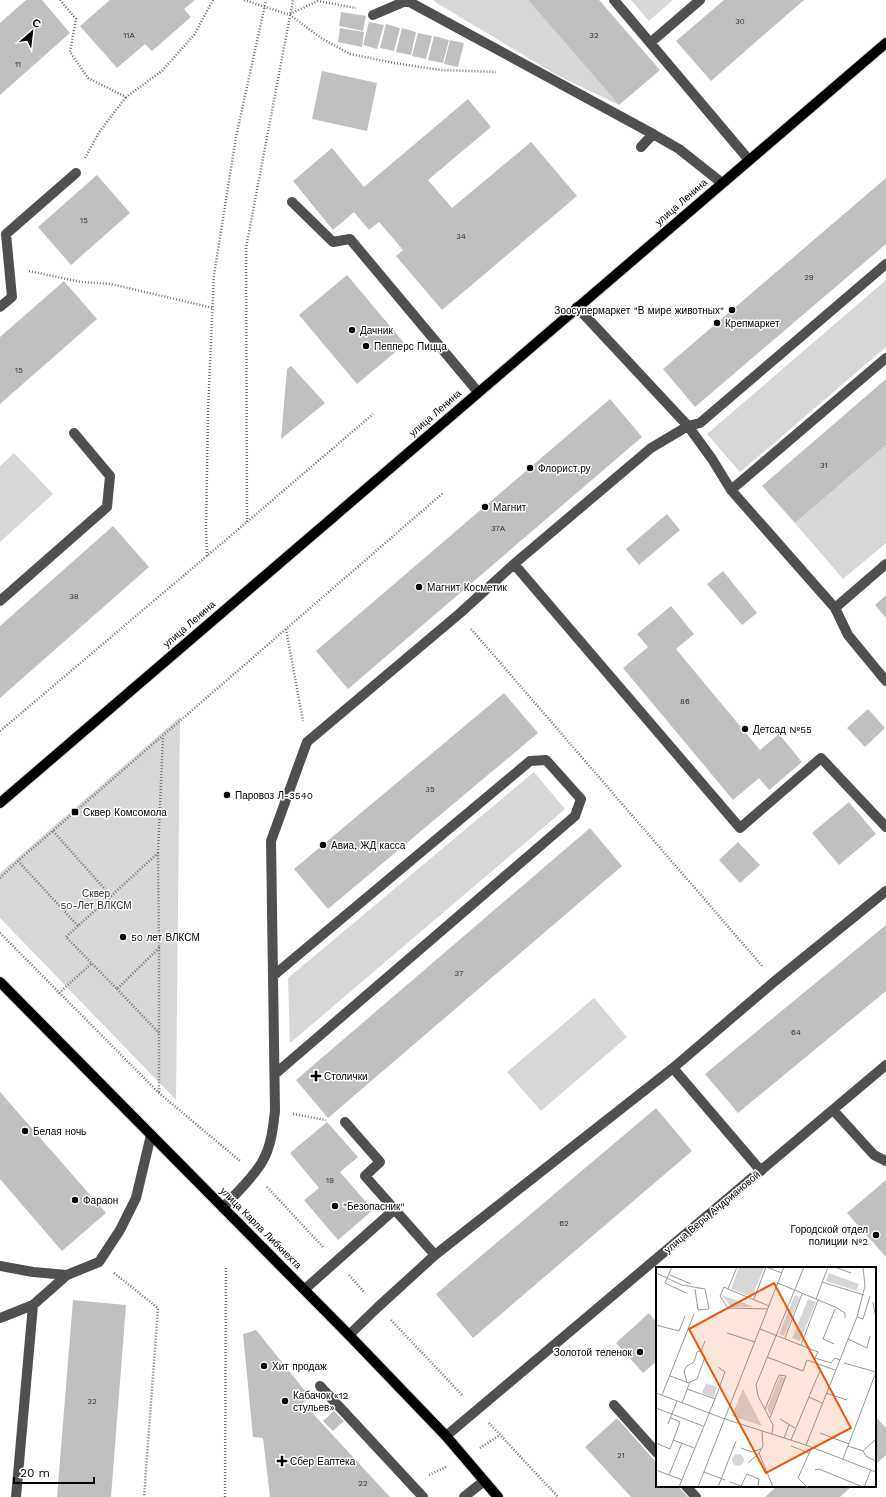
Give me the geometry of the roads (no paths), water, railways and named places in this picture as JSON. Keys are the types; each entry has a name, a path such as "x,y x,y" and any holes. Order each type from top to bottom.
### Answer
{"main road":[{"name":"улица Ленина","path":"0,803 886,42"},
{"name":"улица Карла Либкнехта","path":"0,982 349,1335 446,1436 498,1497"}],"street":[{"path":"373,15 406,0 679,149 722,183"},
{"path":"614,0 749,160"},
{"path":"650,43 700,0"},
{"path":"641,147 653,134"},
{"path":"0,307 12,297 9,266 3,233 76,173"},
{"path":"292,202 333,242 350,239 478,392"},
{"path":"223,1208 262,1162 272,1137 275,1111 275,1074 271,841 307,742 459,614 514,564 650,448 688,426 700,423 886,264"},
{"path":"577,307 688,426 712,459 731,490 835,608 848,635 886,682"},
{"path":"731,490 886,358"},
{"path":"0,601 107,507 110,476 74,433"},
{"path":"514,564 740,828 820,758 886,827"},
{"path":"835,608 886,564"},
{"path":"273,976 530,761 546,760 581,799 575,816 275,1074"},
{"path":"349,1335 435,1255 673,1068 775,981 886,891"},
{"name":"улица Веры Андриановой","path":"446,1436 886,1065"},
{"path":"673,1068 761,1171"},
{"path":"834,1110 874,1156 886,1161"},
{"path":"345,1122 380,1162 365,1176 435,1255"},
{"path":"0,1318 33,1305 66,1275 99,1262 120,1230 136,1198 151,1135"},
{"path":"305,1290 395,1209"},
{"path":"0,1266 33,1272 66,1275"},
{"path":"16,1497 33,1305"},
{"path":"320,1386 423,1497"},
{"path":"614,1404 656,1452"},
{"path":"464,1497 484,1481"},
{"path":"687,1487 696,1497"}],"place":[{"name":"Зоосупермаркет \"В мире животных\"","path":"732,310"},
{"name":"Крепмаркет","path":"717,323"},
{"name":"Дачник","path":"352,330"},
{"name":"Пепперс Пицца","path":"366,346"},
{"name":"Флорист.ру","path":"530,468"},
{"name":"Магнит","path":"485,507"},
{"name":"Магнит Косметик","path":"419,587"},
{"name":"Детсад №55","path":"745,729"},
{"name":"Паровоз Л-3540","path":"227,795"},
{"name":"Сквер Комсомола","path":"75,812"},
{"name":"Авиа, ЖД касса","path":"323,845"},
{"name":"50 лет ВЛКСМ","path":"123,937"},
{"name":"Столички","path":"316,1076"},
{"name":"Белая ночь","path":"25,1131"},
{"name":"Фараон","path":"75,1200"},
{"name":"\"Безопасник\"","path":"335,1206"},
{"name":"Городской отдел полиции №2","path":"876,1235"},
{"name":"Золотой теленок","path":"640,1352"},
{"name":"Хит продаж","path":"264,1366"},
{"name":"Кабачок «12 стульев»","path":"285,1401"},
{"name":"Сбер Еаптека","path":"282,1461"}],"park label":[{"name":"Сквер 50-Лет ВЛКСМ","path":"96,898"}]}
